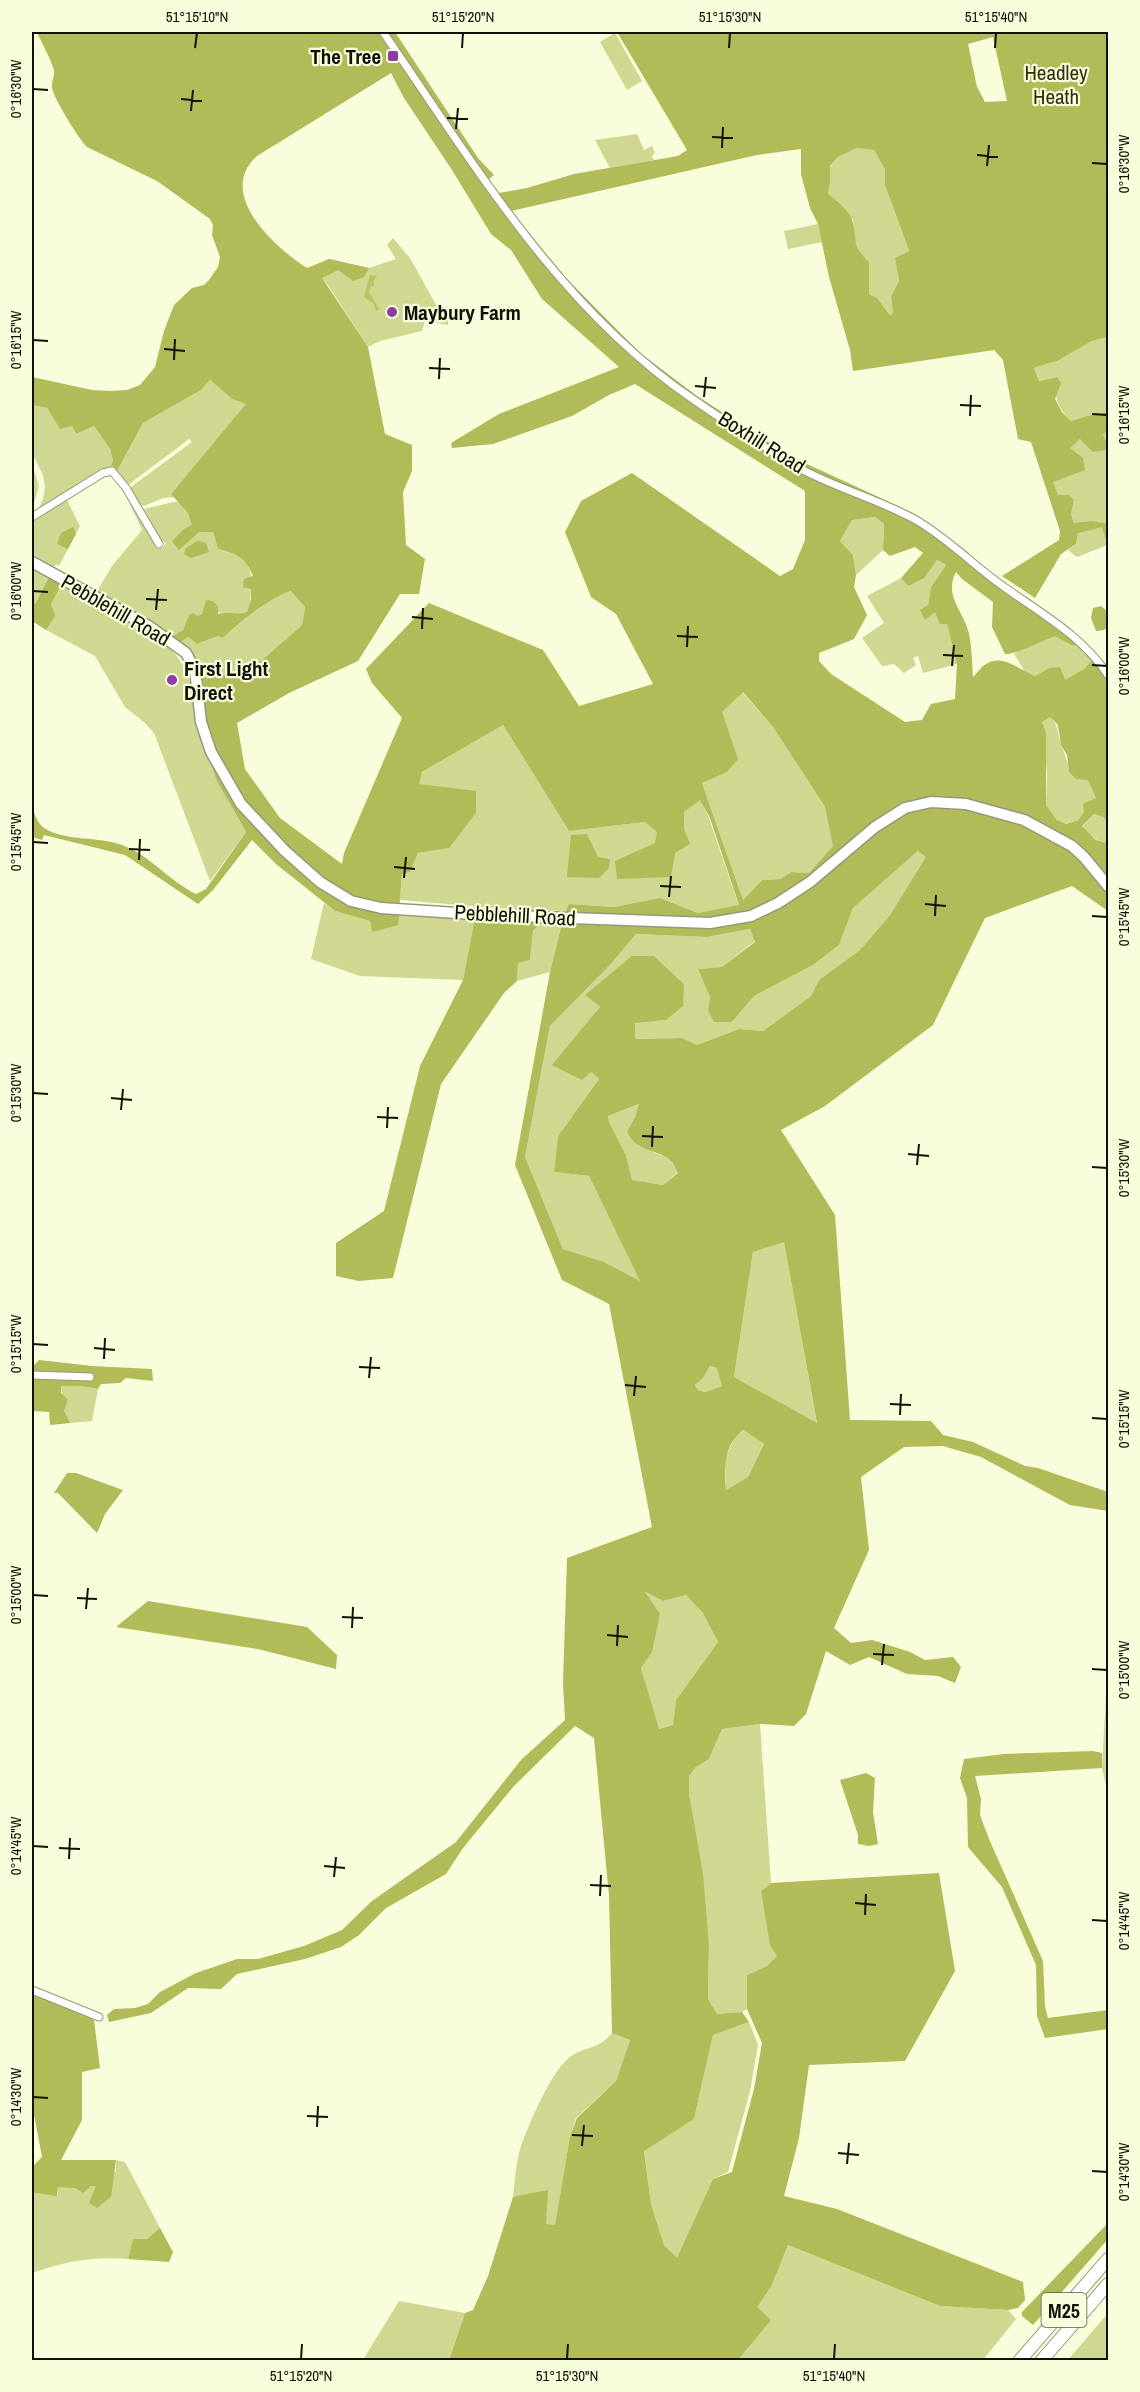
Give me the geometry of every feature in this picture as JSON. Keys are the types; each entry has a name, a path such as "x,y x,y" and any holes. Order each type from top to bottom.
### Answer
{"highway":[{"name":"M25","path":"1020,2361 1108,2259"},
{"name":"M25","path":"1042,2361 1108,2284"}],"main road":[{"name":"Pebblehill Road","path":"32,562 150,627 186,653 195,670 201,722 211,753 241,804 285,852 320,882 351,901 381,908 488,915 710,923 751,915 778,903 810,882 875,827 905,808 931,802 966,804 1024,820 1071,846 1084,857 1108,886"}],"street":[{"name":"Boxhill Road","path":"383,32 495,198 610,334 693,399 803,470 916,520 1000,584 1080,640 1108,675"},
{"path":"32,517 103,473 112,471 132,497 159,544"},
{"path":"32,1375 90,1377"},
{"path":"32,1990 99,2018"}],"shaded area":[{"path":"615,33 642,81 627,90 600,42"},
{"path":"637,134 644,150 652,146 655,153 652,156 654,160 610,168 595,140"},
{"path":"857,148 874,150 885,169 885,185 909,251 895,258 899,281 891,296 893,313 890,315 877,298 869,294 869,262 856,249 853,220 827,194 830,167 838,157"},
{"path":"818,224 822,242 788,249 784,231"},
{"path":"393,238 410,258 440,312 448,317 448,325 425,321 422,331 380,341 368,347 318,274 329,259 369,268 396,259 387,245"},
{"path":"370,275 377,276 369,292 379,309 376,311 374,304 364,297"},
{"path":"1108,337 1108,412 1071,421 1058,401 1056,377 1039,381 1034,368 1057,361 1092,341"},
{"path":"210,380 232,399 247,404 171,494 174,497 163,498 144,506 138,504 129,489 192,442 189,439 128,485 117,471 143,423 201,390"},
{"path":"32,399 33,405 47,408 60,428 72,426 76,434 94,426 110,449 113,461 110,467 43,508 39,508 45,487 43,475 32,453"},
{"path":"1108,430 1108,548 1107,545 1077,557 1068,550 1076,544 1078,533 1071,514 1074,500 1058,496 1052,481 1083,470 1069,448 1080,439 1103,435"},
{"path":"32,464 39,486 32,511"},
{"path":"120,483 155,542 162,549 166,543 159,539 144,509 178,501 188,513 213,532 218,549 244,561 248,566 251,579 250,603 247,612 189,615 183,630 171,637 96,593 112,566 142,530"},
{"path":"67,500 80,526 59,566 56,564 54,567 35,556 33,559 32,520"},
{"path":"875,517 884,524 883,550 856,575 853,555 840,541 852,520"},
{"path":"937,560 946,565 931,587 928,605 947,623 957,664 923,673 918,656 913,658 916,665 904,673 894,664 882,666 862,638 884,623 867,596 901,578 908,586"},
{"path":"32,569 49,577 35,604 32,605"},
{"path":"62,584 153,635 175,654 188,676 210,761 246,832 210,881 154,733 125,707 95,656 46,630 54,616 51,604"},
{"path":"292,591 305,607 302,625 262,660 238,675 229,678 221,673 206,679 207,671 195,664 179,643 187,636 197,644 218,636 223,638 265,604"},
{"path":"1055,635 1073,646 1078,644 1094,658 1084,669 1065,681 1049,668 1035,676 1025,672 1014,654 1035,642"},
{"path":"742,692 773,727 825,807 834,846 809,873 791,872 781,879 762,880 743,900 702,783 727,772 722,712"},
{"path":"1050,717 1056,726 1069,772 1088,779 1096,798 1078,820 1065,824 1057,820 1046,805 1047,774 1042,722"},
{"path":"503,725 569,831 645,822 684,829 684,812 700,799 709,818 739,906 698,913 660,898 613,907 569,904 567,911 507,909 400,900 402,874 410,872 418,853 449,848 418,784 422,772"},
{"path":"1094,814 1103,817 1108,822 1108,843 1097,840 1082,827"},
{"path":"918,851 927,856 890,915 860,950 819,980 811,996 763,1031 739,1029 697,1045 682,1038 635,1039 634,1022 666,1020 684,984 654,956 586,995 600,1007 591,1072 599,1079 558,1136 554,1172 589,1176 641,1282 604,1262 563,1249 525,1157 550,1026 610,965 636,934 707,937 750,929 755,941 722,967 698,969 710,997 708,1010 732,1022 754,996 813,965 839,945 853,908"},
{"path":"324,903 335,911 370,921 372,932 399,913 475,917 463,980 360,976 311,959"},
{"path":"540,923 562,923 550,972 517,981 518,963 530,960 533,931"},
{"path":"640,1104 635,1119 627,1131 655,1153 669,1158 678,1172 663,1185 632,1180 626,1155 609,1122 608,1116"},
{"path":"784,1241 817,1424 734,1377 753,1252"},
{"path":"710,1366 718,1368 722,1386 705,1392 698,1390 695,1385 703,1378"},
{"path":"79,1384 98,1389 92,1421 70,1423 64,1410 61,1386"},
{"path":"745,1430 764,1444 748,1477 726,1490 725,1459 735,1436"},
{"path":"644,1592 663,1601 686,1595 703,1613 718,1642 676,1700 673,1725 658,1729 641,1668 652,1652"},
{"path":"1108,1658 1108,1794 1102,1768"},
{"path":"760,1724 771,1883 761,1891 778,1956 767,1966 747,1975 747,2009 742,2012 717,2014 708,1999 709,1945 689,1794 689,1776 696,1767 709,1759 722,1729"},
{"path":"749,2022 758,2045 750,2091 728,2172 713,2179 677,2259 664,2245 651,2204 644,2150 694,2119 713,2035"},
{"path":"612,2033 630,2040 616,2081 576,2118 570,2136 555,2225 546,2225 513,2196 521,2146 542,2096 565,2061 579,2052 598,2045"},
{"path":"116,2160 125,2162 160,2228 147,2239 133,2240 128,2259 79,2260 32,2273 32,2191 58,2195 58,2187 96,2186 116,2171"},
{"path":"788,2245 940,2306 1008,2310 1016,2319 983,2360 738,2360 770,2320 756,2307 771,2287"},
{"path":"399,2301 465,2313 449,2360 363,2360"},
{"path":"1108,2313 1108,2360 1068,2360"}],"green space":[{"name":"Headley Heath","path":"37,32 395,32 478,158 494,175 489,179 499,193 527,188 574,174 678,156 687,150 617,32 1108,32 1108,337 1092,341 1057,361 1034,368 1039,381 1057,377 1061,383 1055,399 1062,412 1071,421 1108,412 1108,430 1103,435 1107,444 1105,450 1093,452 1080,439 1070,448 1083,458 1085,470 1053,482 1058,495 1069,495 1074,500 1071,514 1074,523 1092,521 1108,524 1108,538 1106,540 1102,527 1078,533 1076,544 1061,554 1035,598 1002,576 1059,540 1060,531 1031,442 1018,439 1003,360 994,350 853,371 850,350 829,277 818,224 810,208 801,174 801,149 757,155 511,211 565,277 640,353 697,396 792,457 913,513 969,553 966,559 1078,644 1073,646 1055,636 1023,650 1005,654 992,627 993,602 956,572 952,589 953,597 969,634 973,677 986,664 999,661 1011,664 1035,676 1049,668 1060,667 1065,680 1084,669 1094,658 1108,680 1108,822 1103,817 1094,814 1082,826 1096,840 1108,843 1108,880 1071,849 1096,874 1108,892 1108,911 1072,886 985,918 933,1025 825,1106 781,1130 835,1215 850,1420 931,1421 943,1435 973,1442 1025,1466 1038,1468 1108,1492 1108,1511 1070,1505 981,1457 943,1446 904,1447 861,1477 869,1550 834,1628 851,1643 872,1640 910,1652 925,1660 953,1657 961,1667 955,1683 938,1676 907,1674 869,1657 850,1665 826,1651 806,1714 794,1726 760,1724 722,1729 709,1759 696,1767 689,1776 689,1794 703,1874 709,1945 708,1999 717,2014 742,2012 749,2022 713,2035 694,2119 644,2151 651,2204 664,2245 677,2258 713,2179 732,2172 754,2089 762,2043 747,2009 747,1975 767,1966 777,1956 770,1945 761,1891 771,1883 939,1873 955,1971 905,2061 809,2065 799,2138 784,2196 837,2209 1023,2282 1025,2300 1018,2308 1008,2310 940,2306 788,2245 771,2287 757,2307 771,2320 738,2360 449,2360 465,2313 473,2310 488,2276 513,2197 548,2190 546,2224 555,2225 570,2136 577,2118 616,2081 630,2040 612,2033 609,1896 594,1738 575,1726 513,1787 463,1848 446,1874 386,1908 359,1935 341,1947 305,1959 237,1974 221,1989 188,1988 151,2013 109,2022 107,2015 114,2009 135,2008 148,2004 160,1992 196,1973 237,1959 258,1959 304,1946 342,1930 372,1901 456,1842 521,1760 565,1720 563,1683 567,1558 652,1527 609,1304 562,1280 515,1165 550,972 562,923 540,923 533,931 530,960 518,963 517,981 504,993 441,1084 393,1278 359,1281 336,1276 336,1243 384,1211 420,1066 463,980 475,917 563,919 569,904 613,907 660,898 698,913 739,905 710,818 700,800 684,812 684,829 690,844 675,853 671,877 617,879 615,861 655,843 657,832 645,822 569,831 503,725 422,772 419,784 476,791 476,813 449,848 418,853 410,872 402,874 398,925 372,932 370,921 335,911 276,864 252,840 213,890 198,904 125,855 44,835 42,840 32,837 32,809 42,827 63,835 122,845 142,855 186,889 196,894 206,889 246,832 217,781 205,746 190,682 198,680 195,664 201,663 209,666 206,679 221,673 229,678 238,675 262,660 302,625 305,607 291,591 256,611 223,638 218,636 197,644 188,637 179,643 171,637 183,630 189,615 202,614 206,600 213,601 218,606 218,614 247,612 251,589 243,587 244,579 253,576 247,565 230,552 218,549 213,532 199,532 179,550 172,541 184,529 192,525 188,513 171,494 246,404 232,399 210,380 201,390 143,423 117,471 113,466 110,467 113,461 110,449 94,426 76,434 72,426 60,429 47,408 33,405 32,377 92,390 127,390 140,385 155,367 164,331 174,305 192,288 204,285 209,280 218,267 220,257 212,235 213,225 210,219 157,181 87,147 67,119 54,93 52,86 54,70","holes":["993,37 1007,101 985,102 977,87 968,44","391,73 404,98 491,234 511,250 542,299 619,367 499,414 451,443 452,448 493,444 572,416 609,395 635,384 805,491 805,540 793,569 780,576 632,473 581,501 565,532 591,597 616,614 653,684 579,706 543,650 429,603 366,669 372,683 402,718 344,853 342,864 280,818 245,769 237,723 289,693 358,661 400,594 419,594 425,559 406,545 403,492 412,471 412,445 385,434 368,347 322,278 338,270 353,281 364,277 369,268 329,259 307,268 294,259 266,234 254,218 246,202 243,186 246,171 257,156","857,148 874,150 885,169 885,185 909,251 895,258 899,281 891,296 893,313 890,315 877,298 869,294 869,262 857,248 850,215 828,194 830,166 838,157","875,517 884,524 883,550 890,556 915,547 923,553 901,578 908,586 924,578 937,560 946,565 931,587 928,605 920,610 925,620 935,612 940,624 947,624 957,664 955,699 931,704 922,720 905,722 831,674 819,661 819,653 854,639 867,615 854,587 856,575 853,555 840,541 852,520","743,692 773,727 825,807 833,846 809,873 791,872 781,879 762,880 743,900 702,783 727,772 738,759 722,712","1050,717 1058,725 1061,745 1067,755 1069,772 1076,779 1088,780 1096,798 1083,804 1084,812 1078,820 1066,824 1057,820 1046,805 1046,733 1042,722","918,851 926,857 890,915 860,950 819,980 811,996 763,1031 739,1029 697,1045 682,1038 635,1039 635,1023 666,1020 683,1006 684,984 654,956 632,956 585,995 600,1007 552,1065 582,1080 591,1072 599,1079 558,1136 554,1172 589,1176 640,1281 604,1262 563,1249 525,1157 550,1026 610,965 636,934 707,937 750,929 755,942 722,967 698,969 710,997 708,1010 714,1022 732,1022 754,996 813,965 839,945 853,908","639,1104 635,1118 627,1131 630,1137 638,1145 668,1158 678,1173 663,1185 632,1180 626,1155 608,1116","784,1242 817,1423 734,1377 753,1252","710,1366 717,1368 722,1386 705,1392 698,1390 695,1385 703,1378","744,1430 764,1444 748,1477 726,1490 725,1473 732,1441","645,1592 663,1601 686,1595 703,1613 718,1642 676,1700 673,1725 659,1729 641,1668 652,1652 660,1614"]},
{"path":"73,527 76,534 68,549 57,544 61,533"},
{"path":"197,541 206,543 209,552 191,558 184,554 185,549"},
{"path":"49,577 62,584 51,604 55,616 46,630 32,621 32,605 35,604"},
{"path":"1101,606 1108,612 1108,627 1096,631 1091,618 1093,608"},
{"path":"587,834 598,857 610,859 609,868 599,878 567,877 571,835"},
{"path":"39,1360 152,1369 153,1381 126,1378 120,1383 101,1384 98,1389 84,1386 61,1386 61,1393 68,1400 64,1410 70,1423 50,1425 49,1412 33,1411 32,1367"},
{"path":"67,1473 76,1473 123,1490 105,1514 97,1533 58,1493 54,1493"},
{"path":"148,1601 307,1627 337,1655 336,1669 258,1649 116,1627"},
{"path":"1093,1751 1102,1753 1102,1768 975,1776 981,1799 980,1815 1043,1961 1045,2006 1048,2018 1108,2010 1108,2029 1045,2038 1037,2016 1036,1965 1002,1887 968,1847 967,1798 960,1778 964,1759 1004,1754"},
{"path":"866,1773 875,1778 873,1812 878,1844 869,1846 858,1844 858,1835 840,1780"},
{"path":"32,1994 94,2020 100,2068 82,2072 82,2120 61,2160 116,2160 111,2197 97,2208 89,2203 96,2186 91,2186 83,2193 75,2188 58,2187 57,2196 32,2191 32,2167 42,2157 32,2104"},
{"path":"1108,2223 1108,2239 1033,2325 1022,2316 1022,2312"},
{"path":"160,2228 173,2252 169,2262 128,2259 133,2239 147,2239"}],"place":[{"name":"The Tree","path":"393,56"},
{"name":"Maybury Farm","path":"392,312"},
{"name":"First Light Direct","path":"172,680"}]}
